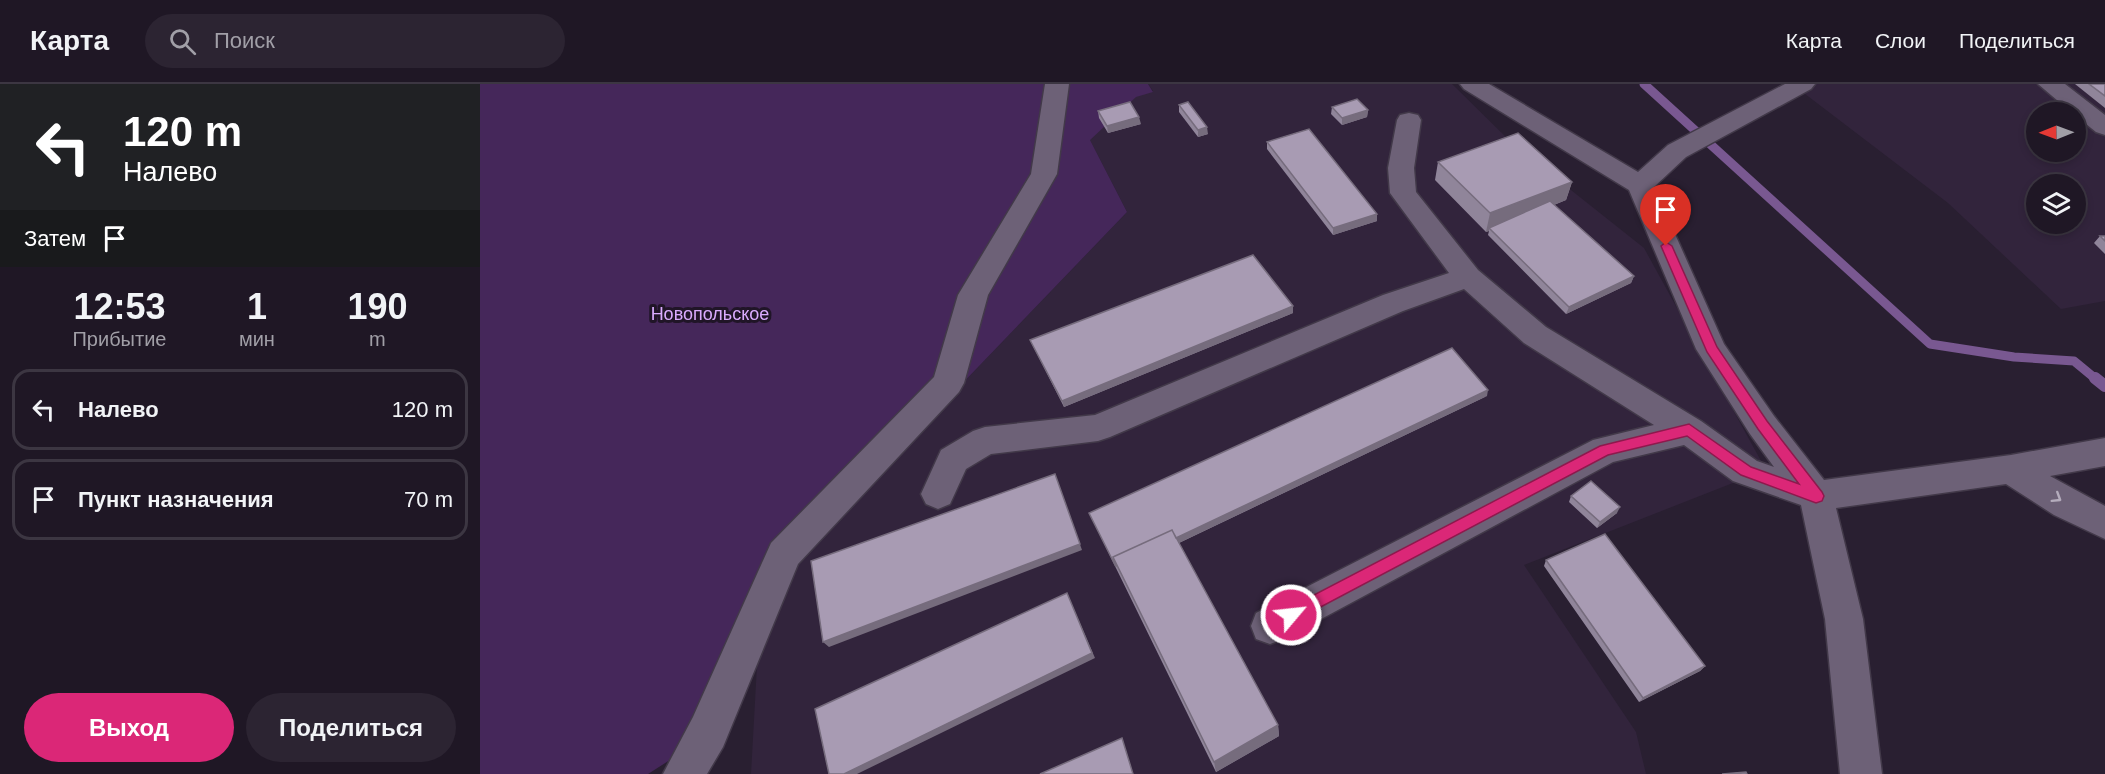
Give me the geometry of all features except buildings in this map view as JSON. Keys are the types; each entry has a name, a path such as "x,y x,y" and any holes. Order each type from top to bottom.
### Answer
{"lane":[{"path":"684,774 708,732 784,554 948,382 974,295 1044,174 1057,84"},
{"path":"1472,84 1640,185 1711,349 1762,425 1816,496 1844,619 1861,774"},
{"path":"1640,185 1677,152 1803,84"},
{"path":"2050,84 2105,127"},
{"path":"1408,120 1401,168 1403,193 1468,277 1535,335 1689,430 1746,471 1816,496 2011,469 2105,452"},
{"path":"938,494 953,459 985,441 1098,428 1393,303 1468,277"},
{"path":"1270,626 1605,450 1689,430"},
{"path":"2011,469 2066,504 2105,523"}],"shaded area":[{"path":"1148,84 1452,84 1513,144 1644,248 1766,470 1524,565 1636,732 1646,774 751,774 761,593 1127,212 1077,115 1153,91"},
{"path":"1792,84 2105,84 2105,301 2061,309 1948,203"}],"green space":[{"name":"Новопольское","path":"480,84 1148,84 1153,92 1136,97 1090,140 1127,212 761,593 684,751 648,774 480,774"}],"waterway":[{"path":"1644,84 1930,344 2014,357 2074,361 2097,380"},
{"path":"2095,378 2105,386"}],"route":[{"path":"1291,615 1605,450 1689,430 1746,471 1816,496 1762,425 1711,349 1666,246"}]}
